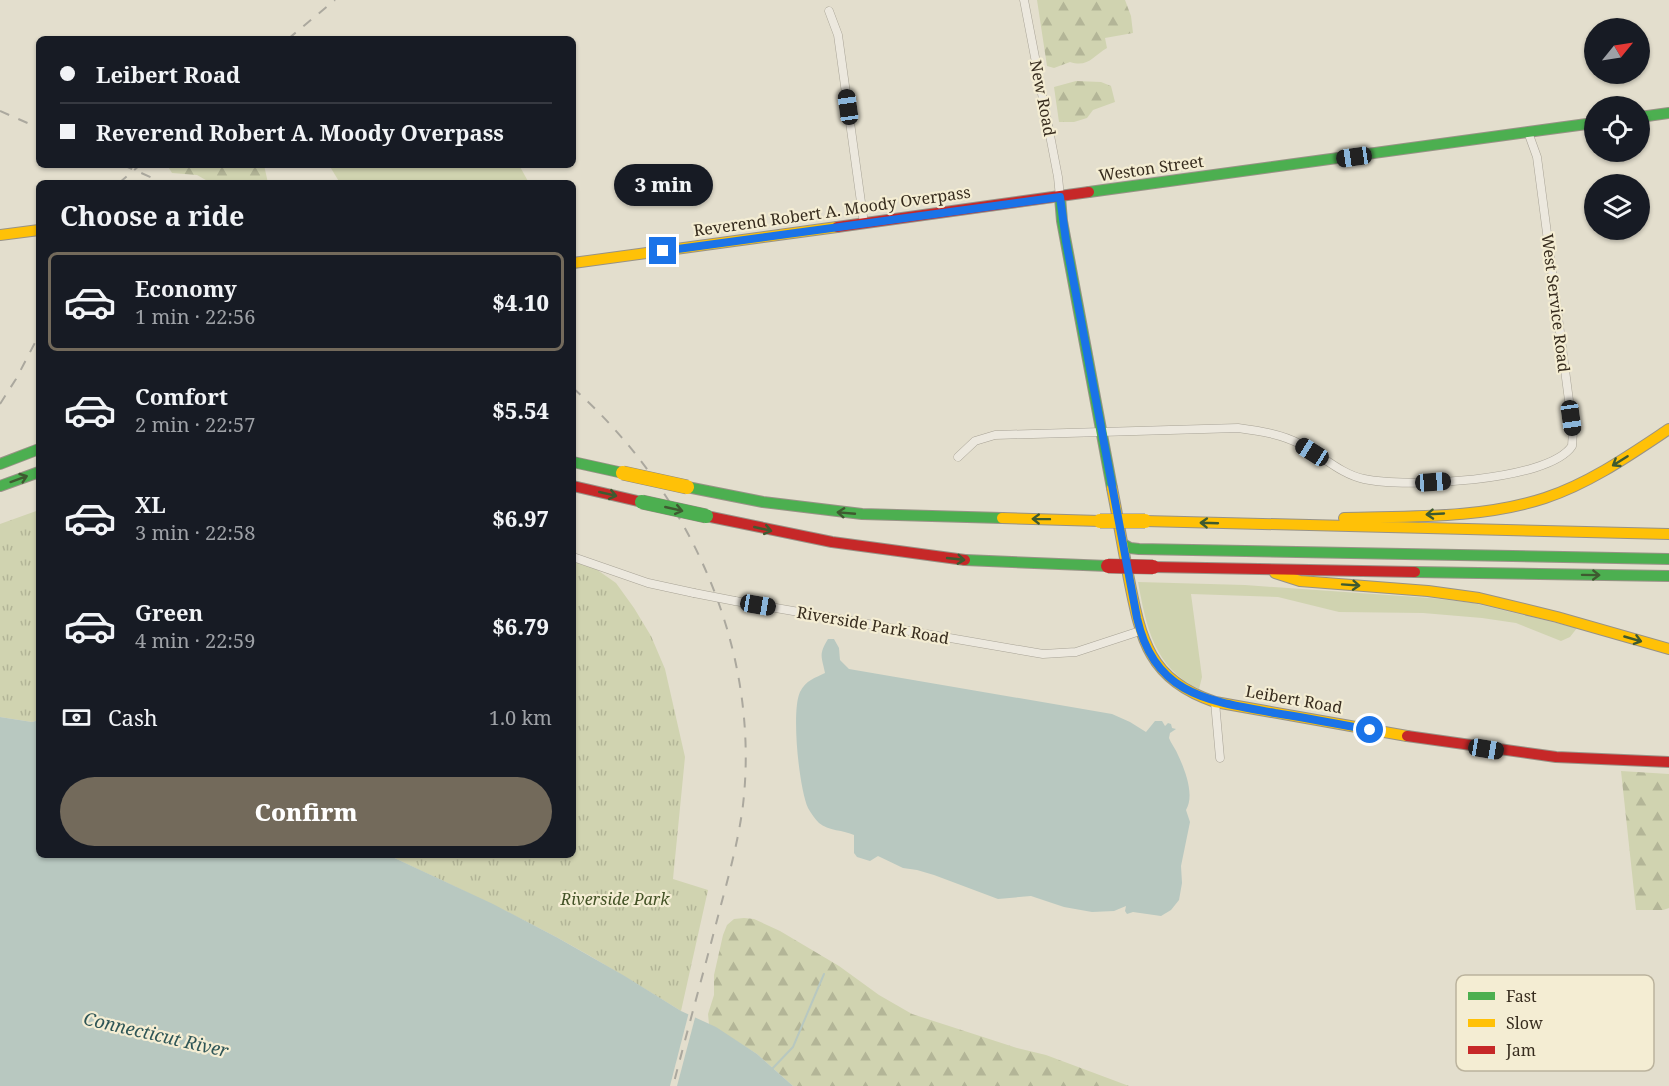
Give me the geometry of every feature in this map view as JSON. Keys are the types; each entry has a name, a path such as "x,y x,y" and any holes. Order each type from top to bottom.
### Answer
{"main road":[{"path":"1650,117 1668,115"},
{"name":"Weston Street","path":"1060,197 1584,124"},
{"name":"Reverend Robert A. Moody Overpass","path":"576,263 1060,197"},
{"path":"1060,197 1062,221 1123,544 1139,549 1669,560"},
{"path":"0,235 36,231"},
{"path":"1268,525 1295,519 1463,512 1523,503 1556,494 1586,480 1669,429"},
{"path":"0,455 36,444"},
{"path":"0,464 36,450"},
{"path":"576,463 763,502 862,514 1669,534"},
{"path":"0,486 36,473"},
{"path":"576,487 811,539 912,554 1002,563 1669,576"},
{"path":"1123,544 1140,539 1669,550"},
{"name":"Leibert Road","path":"1123,544 1140,631 1152,657 1171,679 1194,694 1215,702 1500,752 1592,760 1669,762"},
{"path":"1468,573 1514,564 1669,560"},
{"path":"1264,569 1300,581 1428,591 1479,598 1536,611 1669,649"}],"street":[{"name":"New Road","path":"1024,0 1060,197"},
{"path":"829,11 838,34 864,224"},
{"name":"West Service Road","path":"958,457 975,441 995,435 1238,428 1275,434 1299,443 1344,471 1364,479 1399,483 1509,475 1538,467 1566,453 1572,446 1573,431 1536,157 1528,132"},
{"name":"Riverside Park Road","path":"576,558 648,583 694,593 1043,654 1076,652 1140,631"},
{"path":"1215,702 1220,758"}],"green space":[{"path":"1037,0 1125,0 1131,16 1133,33 1105,38 1107,48 1086,62 1070,62 1054,68 1047,66"},
{"path":"1076,81 1101,82 1111,86 1115,102 1093,110 1087,118 1074,122 1059,122 1054,87"},
{"path":"169,168 265,168 267,180 206,180 197,175 172,173"},
{"path":"331,168 521,168 527,180 338,180"},
{"path":"36,511 36,721 32,722 0,717 0,524"},
{"name":"Riverside Park","path":"576,555 616,583 651,636 665,669 685,757 673,879 708,890 681,1011 558,938 394,858 576,858"},
{"path":"1138,582 1245,585 1431,598 1473,603 1577,628 1570,637 1561,641 1516,623 1482,618 1423,613 1339,612 1278,597 1191,594 1202,677 1199,689 1172,670 1162,658 1149,630"},
{"path":"1621,771 1669,774 1669,908 1663,910 1636,910"},
{"path":"734,919 754,919 780,931 912,1014 1046,1055 1129,1086 793,1086 757,1054 709,1024 708,1014 714,995 714,975 723,935 727,925"}],"water":[{"path":"828,639 834,639 839,648 840,660 849,669 1112,714 1146,732 1155,721 1162,721 1165,726 1168,723 1171,724 1172,728 1176,729 1170,733 1169,738 1188,782 1190,797 1186,810 1190,822 1181,866 1182,883 1179,900 1171,910 1161,916 1133,912 1127,914 1126,906 1114,911 1092,912 1064,907 1031,896 998,899 934,875 903,868 878,856 870,861 857,857 854,853 854,835 823,826 810,812 799,768 796,732 797,702 805,685 825,673 822,653"},
{"name":"Connecticut River","path":"0,717 36,721 36,858 394,858 493,904 558,938 681,1011 716,1027 757,1054 793,1086 0,1086"}],"pier":[{"path":"689,1012 696,1014 677,1086 670,1086"}],"waterway":[{"path":"771,1070 793,1047 824,974"}],"railway":[{"path":"292,36 335,0"},
{"path":"0,111 36,127"},
{"path":"130,168 157,180"},
{"path":"122,180 136,168"},
{"path":"0,404 36,341"},
{"path":"576,391 614,429 651,475 683,524 708,576 728,631 740,688 746,746 741,820 728,880 673,1086"}],"traffic: fast":[{"path":"1650,116 1669,113"},
{"path":"1089,192 1584,124"},
{"path":"1060,197 1062,221 1112,488"},
{"path":"0,464 36,450"},
{"path":"576,463 623,473"},
{"path":"0,486 36,473"},
{"path":"687,487 763,502 862,514 1002,518"},
{"path":"642,502 706,516"},
{"path":"1123,544 1139,549 1669,559"},
{"path":"965,560 1108,566"},
{"path":"1415,572 1669,576"}],"traffic: slow":[{"path":"576,263 837,227"},
{"path":"0,235 36,230"},
{"path":"1344,518 1445,515 1521,505 1578,485 1640,449 1669,429"},
{"path":"623,473 687,487"},
{"path":"1112,488 1138,621 1152,655 1175,682 1215,702 1407,736"},
{"path":"1002,518 1100,521"},
{"path":"1100,521 1145,521"},
{"path":"1145,521 1669,534"},
{"path":"1275,573 1300,581 1428,591 1479,598 1557,617 1669,649"}],"traffic: jam":[{"path":"837,227 1089,192"},
{"path":"576,487 642,502"},
{"path":"706,516 832,542 965,560"},
{"path":"1108,566 1153,567"},
{"path":"1153,567 1415,572"},
{"path":"1407,736 1556,757 1669,762"}],"route":[{"path":"663,251 1060,197 1062,221 1137,618 1148,652 1176,683 1208,700 1370,730"}]}
